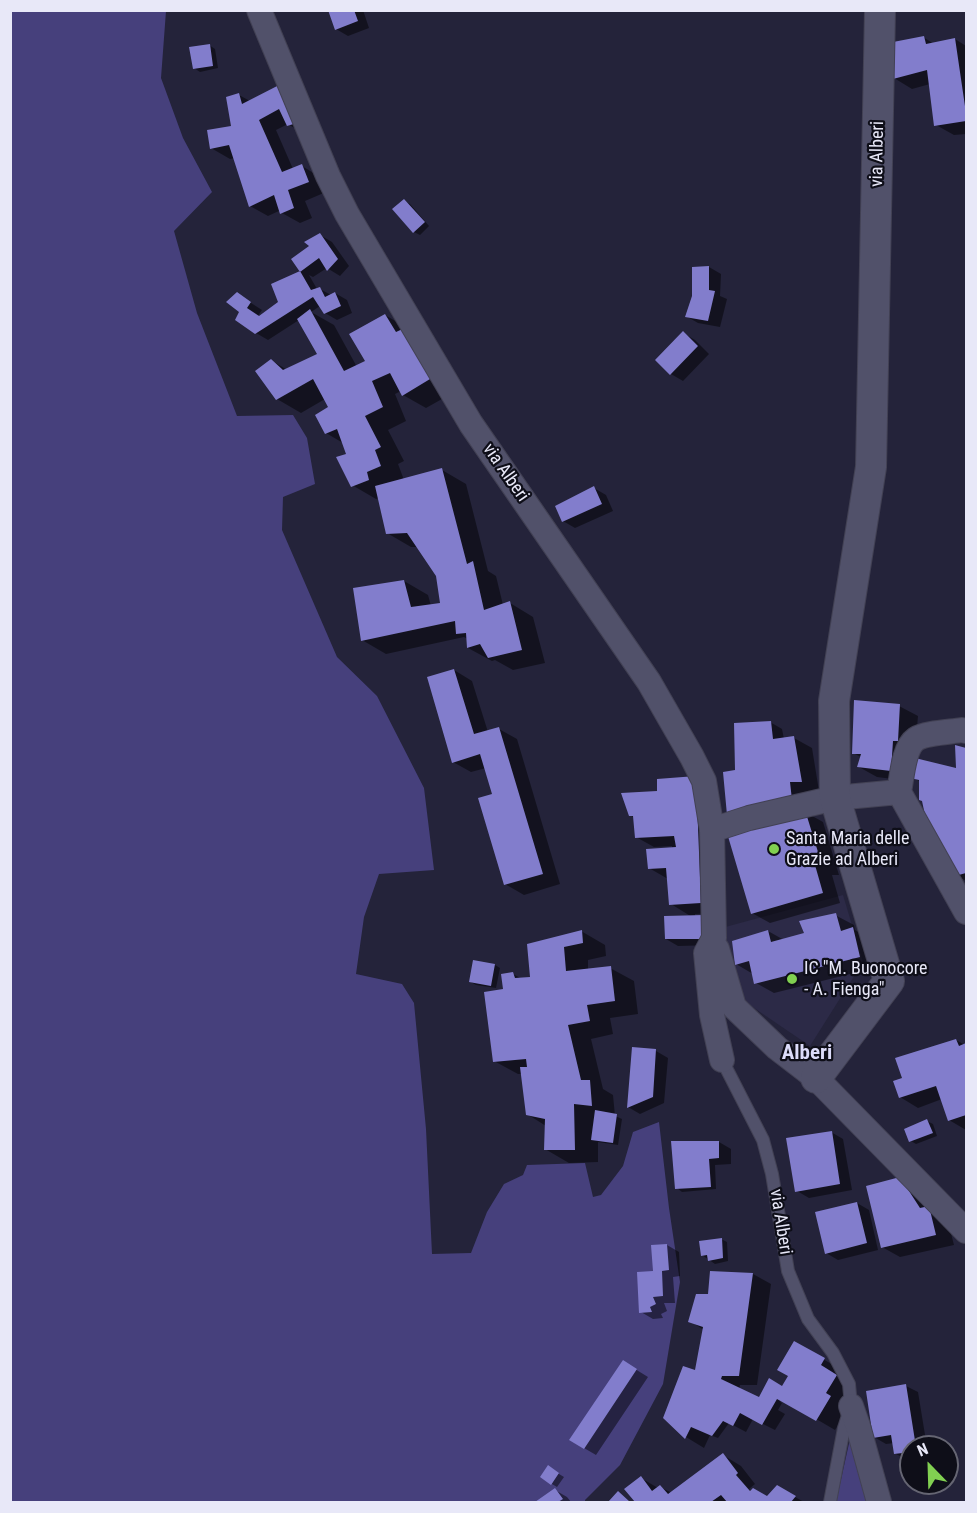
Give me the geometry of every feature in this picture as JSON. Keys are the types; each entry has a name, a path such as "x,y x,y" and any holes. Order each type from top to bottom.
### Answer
{"street":[{"name":"via Alberi","path":"816,1078 889,981 835,798 834,701 871,467 880,10"},
{"name":"via Alberi","path":"257,14 347,214 471,424 650,682 704,781 712,830 714,938 734,1007 777,1048 816,1078 966,1231"},
{"path":"966,731 935,734 915,740 907,752 899,792 966,912"},
{"path":"712,830 748,818 835,798 899,792"},
{"name":"via Alberi","path":"714,938 706,953 712,1015 723,1060"},
{"path":"850,1406 858,1426 879,1503"}],"lane":[{"name":"via Alberi","path":"723,1060 763,1140 772,1174 788,1271 808,1319 833,1353 849,1384 850,1406 830,1503"}],"shaded area":[{"path":"10,11 166,11 161,78 183,138 212,192 174,231 197,313 237,416 293,415 307,438 315,484 283,497 282,530 337,657 377,696 424,788 434,870 379,874 364,917 356,974 402,984 414,1003 426,1129 432,1254 471,1253 487,1212 504,1184 523,1175 527,1165 585,1163 593,1197 601,1195 623,1166 633,1132 659,1122 680,1282 663,1384 620,1465 585,1502 11,1502"},
{"name":"IC \"M. Buonocore - A. Fienga\"","path":"843,895 863,962 810,1046 738,997 718,929"},
{"path":"852,1430 871,1502 836,1502"}],"building":[{"path":"328,10 354,10 358,21 335,30"},
{"path":"924,36 926,44 955,38 966,121 934,126 927,70 893,79 888,43"},
{"path":"210,44 213,66 193,69 189,47"},
{"path":"283,83 300,122 287,126 279,109 259,120 282,172 302,164 309,182 288,190 294,208 280,214 274,195 249,207 229,145 210,149 207,130 231,126 226,97 239,93 242,104"},
{"path":"404,199 425,222 413,233 392,209"},
{"path":"320,233 338,259 327,271 319,258 300,272 291,259 309,246 304,242"},
{"path":"709,266 709,290 715,291 708,321 685,317 692,296 692,267"},
{"path":"300,271 311,290 320,287 325,297 335,292 341,306 324,314 313,297 255,334 235,320 239,312 226,302 237,292 251,302 247,308 259,316 278,302 271,284"},
{"path":"310,309 344,371 365,361 349,334 385,314 396,332 407,327 435,376 402,396 390,373 372,381 383,407 365,416 381,447 375,450 381,466 367,472 369,480 351,487 336,457 346,454 337,429 325,434 315,415 328,407 313,379 276,400 255,371 271,359 283,370 317,354 297,319"},
{"path":"683,331 698,346 670,375 655,360"},
{"path":"442,468 467,564 473,561 484,610 510,601 522,650 488,658 480,644 467,648 466,633 456,634 455,621 361,641 353,588 404,580 411,607 440,603 436,576 407,533 386,534 375,486"},
{"path":"594,486 602,504 562,522 555,506"},
{"path":"454,669 474,734 499,727 543,874 504,885 478,798 492,794 480,754 452,763 427,677"},
{"path":"854,700 900,704 898,741 893,741 891,771 857,767 861,754 852,754"},
{"path":"771,721 773,739 794,736 802,782 790,782 792,800 727,815 723,772 735,770 734,723"},
{"path":"955,745 966,748 966,873 955,876 932,848 922,801 919,800 919,780 910,778 915,758 956,768"},
{"path":"696,776 701,903 669,905 666,868 648,869 646,849 676,847 674,836 635,838 633,816 629,816 621,793 657,791 657,779"},
{"name":"Santa Maria delle Grazie ad Alberi","path":"805,810 822,865 815,865 823,893 751,914 727,833"},
{"path":"836,913 841,931 853,927 860,957 754,984 749,961 735,965 732,941 768,930 771,942 804,933 799,921"},
{"path":"704,915 704,939 665,939 664,916"},
{"path":"582,930 583,943 564,947 566,971 611,966 615,1001 587,1005 590,1021 568,1025 581,1080 590,1080 592,1106 574,1104 575,1150 544,1150 545,1119 526,1115 520,1067 527,1067 526,1059 493,1062 484,992 503,989 501,974 513,972 515,978 530,977 527,944"},
{"path":"473,960 495,964 491,986 469,982"},
{"path":"956,1039 959,1046 966,1043 966,1115 948,1121 936,1086 899,1098 893,1081 902,1078 895,1058"},
{"path":"632,1047 656,1049 653,1097 627,1108"},
{"path":"595,1110 617,1114 613,1143 591,1140"},
{"path":"927,1119 933,1133 909,1142 904,1129"},
{"path":"832,1131 840,1184 795,1192 786,1138"},
{"path":"671,1141 719,1141 719,1158 709,1159 711,1187 675,1189"},
{"path":"900,1177 920,1208 929,1206 936,1235 881,1248 866,1186"},
{"path":"857,1202 867,1243 825,1254 815,1212"},
{"path":"722,1238 723,1258 708,1261 707,1255 701,1256 699,1241"},
{"path":"667,1244 669,1270 662,1271 663,1296 653,1297 656,1304 650,1307 652,1312 639,1313 637,1272 653,1271 651,1245"},
{"path":"710,1271 753,1273 739,1376 722,1376 721,1379 759,1397 769,1378 782,1386 788,1376 777,1370 794,1341 825,1358 821,1365 837,1375 826,1393 831,1396 816,1421 777,1399 762,1425 740,1413 733,1426 723,1421 712,1436 691,1427 685,1439 663,1418 683,1366 695,1370 703,1327 688,1322 696,1294 708,1294"},
{"path":"623,1360 637,1369 584,1449 569,1440"},
{"path":"906,1384 914,1435 899,1435 899,1453 894,1454 891,1435 873,1438 866,1391"},
{"path":"723,1453 738,1473 736,1475 750,1491 753,1488 767,1496 777,1485 796,1496 791,1502 727,1502 721,1495 711,1502 635,1502 624,1489 641,1476 652,1491 660,1485 668,1494"},
{"path":"548,1465 559,1473 551,1485 540,1477"},
{"path":"555,1488 563,1499 558,1502 535,1502"},
{"path":"618,1491 630,1502 608,1502"}],"place":[{"name":"Santa Maria delle Grazie ad Alberi","path":"774,849"},
{"name":"IC \"M. Buonocore - A. Fienga\"","path":"792,979"}],"district":[{"name":"Alberi","path":"807,1054"}]}
